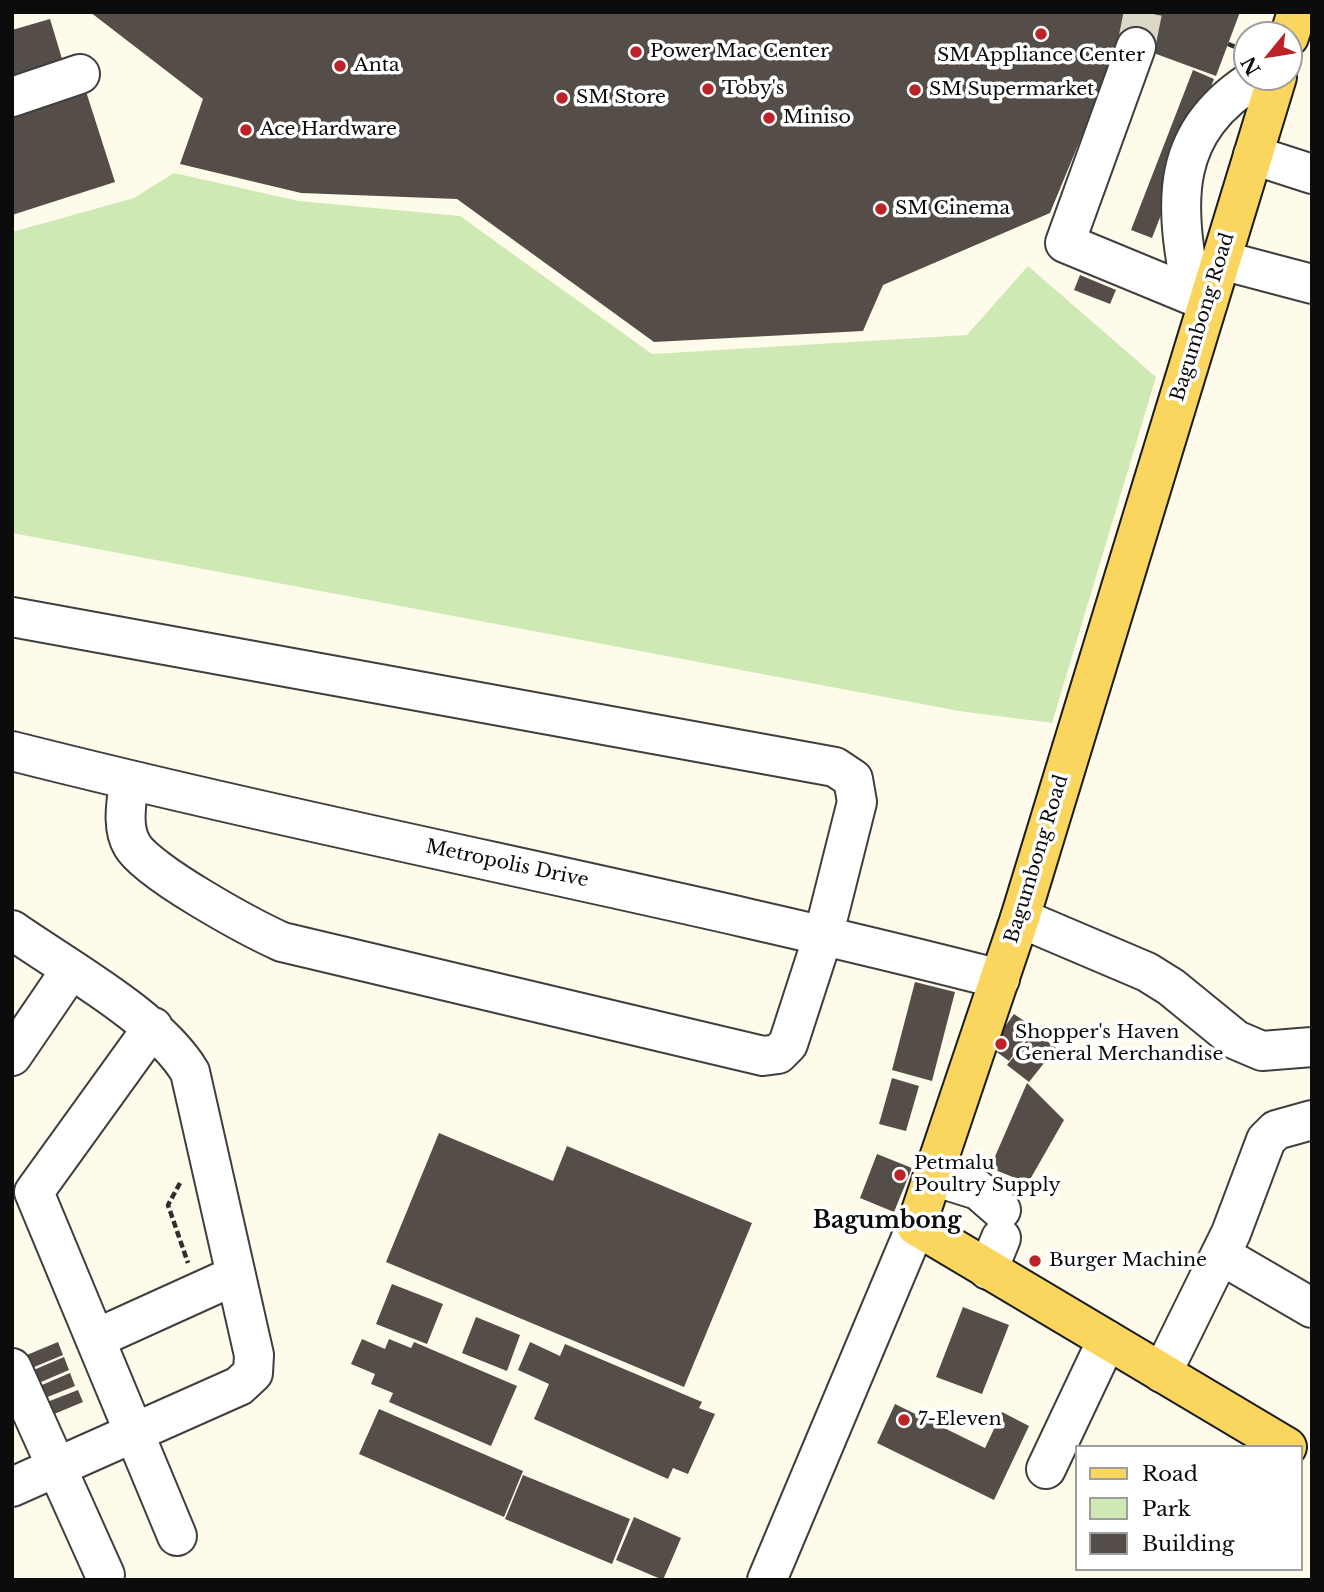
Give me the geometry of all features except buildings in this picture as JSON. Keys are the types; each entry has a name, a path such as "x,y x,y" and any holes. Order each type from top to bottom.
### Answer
{"main road":[{"name":"Bagumbong Road","path":"916,1226 1020,918 1200,298 1221,260 1273,91"},
{"path":"916,1226 997,1239 1107,1340 1284,1445"}],"street":[{"path":"1136,47 1065,243 1200,298"},
{"path":"12,97 80,74"},
{"path":"1200,298 1180,230 1179,207 1187,162 1211,114 1235,91"},
{"path":"1253,155 1312,174"},
{"path":"1221,260 1312,284"},
{"path":"12,617 835,767 853,779 856,802 824,933 788,1044 778,1054 763,1056 282,942 246,926 145,861 131,844 126,823 129,781"},
{"name":"Metropolis Drive","path":"12,751 129,781 824,933 1000,979"},
{"path":"1020,918 1147,972 1171,987 1236,1040 1262,1051 1312,1047"},
{"path":"12,930 153,1027 179,1054 190,1072 234,1276 254,1354 253,1373 239,1386 12,1487"},
{"path":"12,1056 70,971"},
{"path":"153,1027 23,1190 96,1339 177,1536"},
{"path":"1162,1373 1221,1255 1266,1140 1276,1130 1287,1125 1312,1120"},
{"path":"933,1176 978,1190 997,1239"},
{"path":"767,1580 916,1226"},
{"path":"1221,1255 1312,1308"},
{"path":"96,1339 234,1276"},
{"path":"1046,1468 1107,1340"},
{"path":"12,1368 55,1469 105,1575"}],"green space":[{"path":"174,173 299,201 460,216 652,354 967,335 1028,266 1156,377 1052,723 959,711 12,533 12,232 134,198"}],"tunnel":[{"path":"1136,47 1143,12"}],"place":[{"name":"SM Appliance Center","path":"1041,34"},
{"name":"Power Mac Center","path":"636,52"},
{"name":"Anta","path":"340,66"},
{"name":"Toby's","path":"708,89"},
{"name":"SM Supermarket","path":"915,90"},
{"name":"SM Store","path":"562,98"},
{"name":"Miniso","path":"769,118"},
{"name":"Ace Hardware","path":"246,130"},
{"name":"SM Cinema","path":"881,209"},
{"name":"Shopper's Haven General Merchandise","path":"1001,1044"},
{"name":"Petmalu Poultry Supply","path":"900,1175"},
{"name":"Burger Machine","path":"1035,1261"},
{"name":"7-Eleven","path":"904,1420"}],"district":[{"name":"Bagumbong","path":"887,1222"}]}
